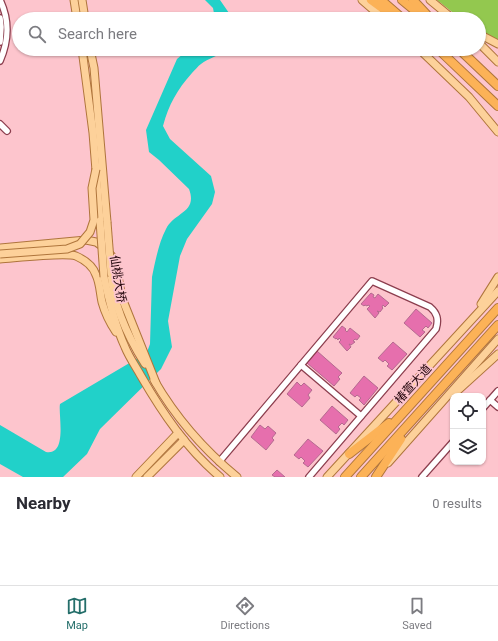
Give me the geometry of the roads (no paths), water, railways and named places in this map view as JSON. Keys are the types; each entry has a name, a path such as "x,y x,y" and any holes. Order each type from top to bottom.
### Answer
{"highway":[{"path":"371,0 387,12"},
{"path":"381,0 395,12"},
{"path":"402,0 417,12"},
{"path":"413,0 424,12"},
{"path":"445,56 498,106"},
{"path":"466,56 498,86"},
{"name":"椿萱大道","path":"345,477 498,308"},
{"name":"椿萱大道","path":"362,477 498,325"},
{"path":"349,454 405,411"},
{"path":"376,477 414,418"}],"main road":[{"path":"74,0 76,12"},
{"path":"82,0 84,12"},
{"path":"362,0 376,12"},
{"path":"430,0 445,12"},
{"path":"486,38 498,44"},
{"path":"486,50 498,62"},
{"name":"仙桃大桥","path":"83,56 96,169 104,277 112,310 125,348 157,402 178,433 206,465 220,477"},
{"name":"仙桃大桥","path":"91,56 94,68 104,171 111,281 118,308 133,345 172,409 187,429 216,460 237,477"},
{"path":"426,56 469,97 498,132"},
{"path":"0,254 66,249 80,244 90,232 94,220 92,188 96,169"},
{"path":"0,248 86,240 96,242 106,249 115,260 122,298 156,383"},
{"path":"0,259 64,255 75,256 86,262 96,273 102,303 108,320 125,348"},
{"path":"471,320 498,277"},
{"path":"327,477 498,291"},
{"path":"376,477 498,339"},
{"path":"432,414 498,354"},
{"path":"136,477 178,433"},
{"path":"147,477 184,440"}],"street":[{"path":"0,0 6,12 7,26 6,40 0,61"},
{"path":"0,18 0,42"},
{"path":"0,124 7,131"},
{"path":"216,460 301,365 372,281 430,306 437,316 438,322 436,329 309,477"},
{"path":"301,365 361,416"},
{"path":"486,405 497,393"},
{"path":"490,400 498,407"},
{"path":"422,477 450,445"}],"water":[{"path":"205,0 220,0 228,12 214,12 213,8"},
{"path":"181,56 215,56 200,65 178,91 168,111 163,126 170,139 211,176 215,192 212,204 187,239 180,256 168,321 172,347 161,369 100,429 87,454 63,477 23,477 0,464 0,425 46,452 53,451 57,448 60,441 60,404 143,355 147,352 150,344 152,277 159,246 170,223 188,208 191,197 189,189 149,152 146,130 177,59"}]}
